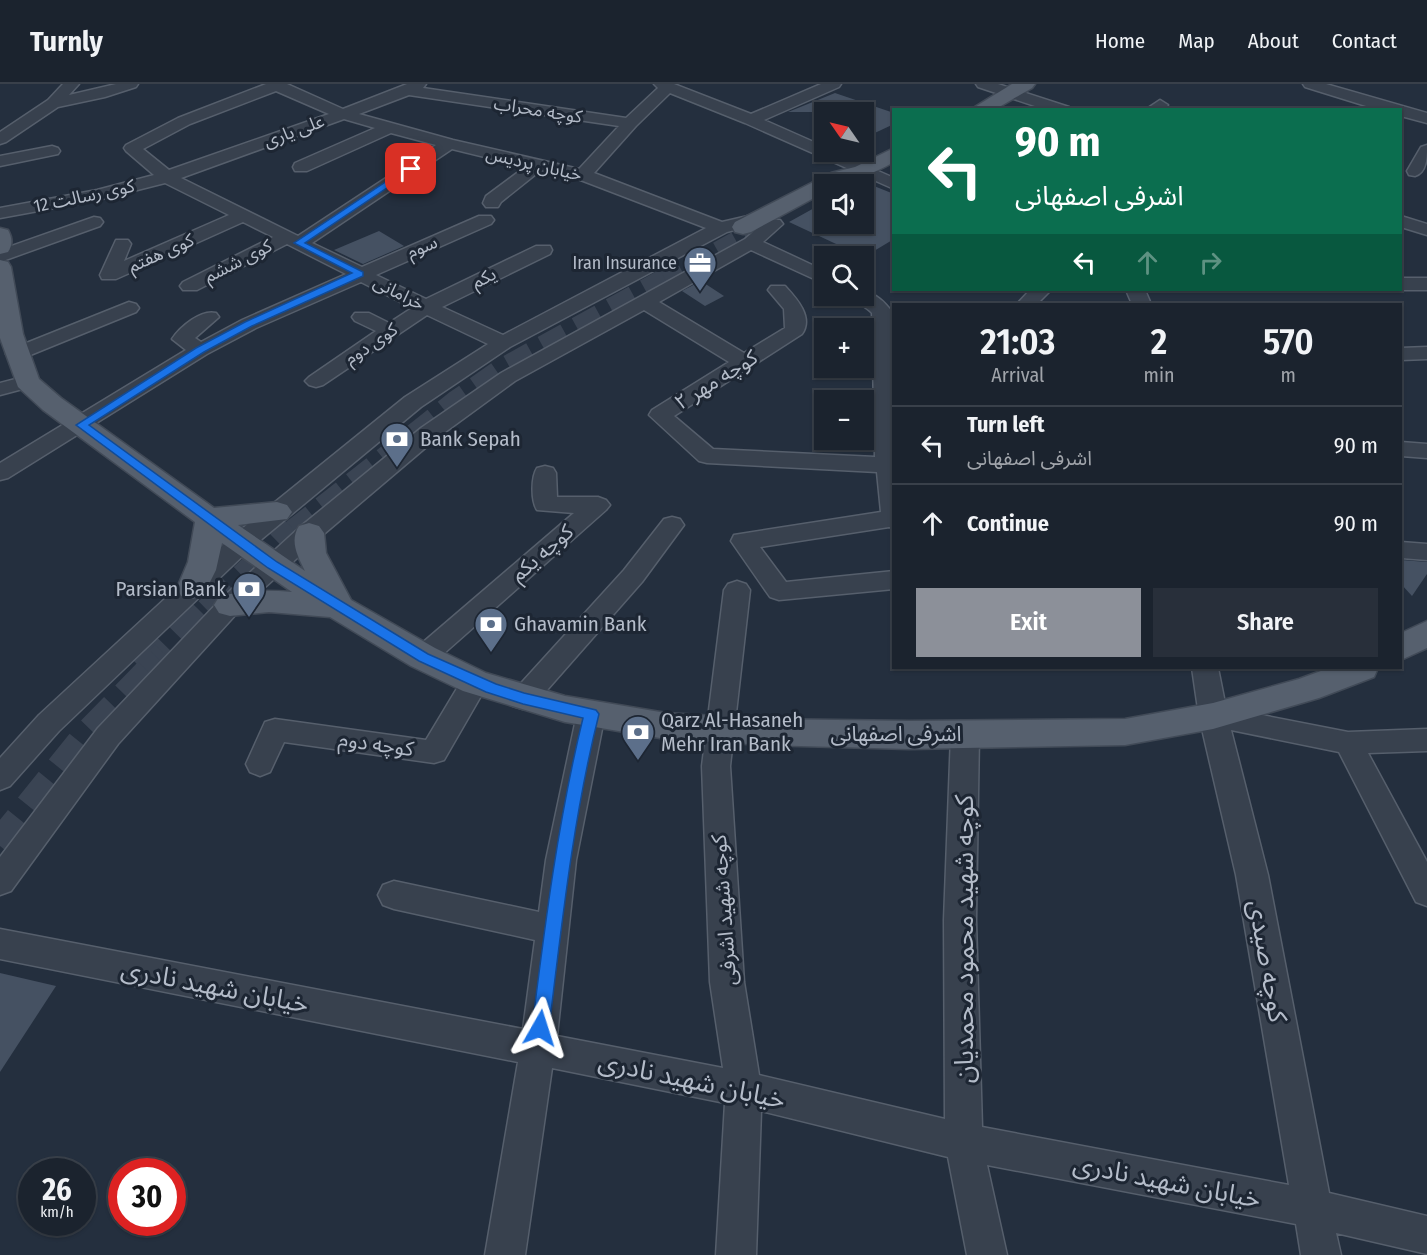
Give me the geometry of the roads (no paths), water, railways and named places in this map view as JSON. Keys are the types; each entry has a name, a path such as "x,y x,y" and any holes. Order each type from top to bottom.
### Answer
{"main road":[{"path":"982,108 1019,88"},
{"path":"862,174 892,155"},
{"path":"757,229 814,192"},
{"path":"757,229 814,202"},
{"path":"0,235 0,247"},
{"path":"0,267 16,354 27,382"},
{"name":"اشرفی اصفهانی","path":"27,382 81,425 273,565 338,607 423,657 475,682 523,699 591,714 666,726 775,733 965,735 1125,732 1213,716 1308,689 1359,669"},
{"path":"192,588 204,566 210,518 277,512"},
{"path":"309,533 311,553 338,607"},
{"path":"230,605 269,601 338,607"},
{"path":"1402,647 1427,633"}],"street":[{"path":"0,139 53,103 72,84"},
{"path":"53,103 100,94 130,84"},
{"name":"خیابان پردیس","path":"277,84 342,114 449,144 584,175 721,228"},
{"name":"خرامانی","path":"277,84 184,121 132,148 167,177 426,307 503,343"},
{"path":"643,84 670,87 700,84"},
{"path":"751,120 834,84"},
{"path":"983,84 1019,88 1060,108"},
{"path":"1310,84 1347,95 1361,105 1384,108"},
{"path":"1347,95 1359,84"},
{"name":"علی یاری","path":"167,177 414,87"},
{"name":"کوچه محراب","path":"414,87 630,123"},
{"path":"670,87 751,120 848,174"},
{"path":"584,175 630,123 670,87"},
{"path":"358,90 383,100"},
{"path":"1402,111 1427,118"},
{"path":"301,167 389,128"},
{"name":"کوی ششم","path":"190,286 293,240 449,144"},
{"path":"1416,171 1427,150"},
{"path":"0,161 52,151"},
{"name":"سوم","path":"0,473 200,350 249,324 489,212 492,200 538,165"},
{"name":"کوی رسالت 12","path":"0,213 98,195 167,177"},
{"path":"874,181 892,184"},
{"path":"614,203 632,194"},
{"name":"کوی هفتم","path":"122,244 109,275 244,215"},
{"path":"0,256 94,222"},
{"path":"0,778 49,723 242,542 413,402 503,343 721,228 757,229 814,270"},
{"path":"0,881 108,736 230,605 309,533 429,433 508,377 644,301 757,229"},
{"name":"یکم","path":"426,307 543,249"},
{"path":"1402,284 1427,284"},
{"name":"کوچه مهر ۲","path":"778,290 794,308 795,330 660,415 707,456 888,465"},
{"path":"1027,303 1040,291"},
{"path":"644,301 743,362"},
{"path":"874,303 882,312 889,413 888,465 892,500"},
{"name":"کوی دوم","path":"316,381 426,307"},
{"path":"16,354 129,308"},
{"path":"200,350 182,339 209,317"},
{"path":"362,317 391,331"},
{"path":"1402,354 1427,353"},
{"path":"0,389 27,382"},
{"path":"1402,449 1427,450"},
{"name":"کوچه یکم","path":"423,657 598,505 545,505 545,473"},
{"path":"277,512 275,527 279,535 291,537 309,533"},
{"path":"892,518 743,541 779,591 892,580"},
{"path":"523,699 633,576 672,525"},
{"path":"1402,550 1427,552"},
{"path":"192,588 214,585 225,588 230,591 230,605"},
{"name":"کوچه شهید اشرفی","path":"736,1255 744,1089 727,982 716,766 737,590"},
{"name":"کوچه صیدی","path":"1205,669 1213,716 1252,875 1321,1255"},
{"name":"کوچه دوم","path":"260,764 275,730 434,752 475,682"},
{"path":"505,1255 538,1048 551,929 569,815 591,714"},
{"path":"1213,716 1348,743 1427,740"},
{"name":"کوچه شهید محمود محمدیان","path":"965,735 960,920 964,1142 987,1255"},
{"path":"1348,743 1427,892"},
{"path":"394,895 551,929"},
{"name":"خیابان شهید نادری","path":"0,944 744,1089 964,1142 1312,1209 1427,1235"}],"tunnel":[{"path":"664,282 754,232"},
{"path":"293,533 457,403 503,371 666,281"},
{"path":"210,613 295,531"},
{"path":"138,665 218,584"},
{"path":"0,846 89,736 167,656"}],"place":[{"name":"Iran Insurance","path":"700,292"},
{"name":"Bank Sepah","path":"397,468"},
{"name":"Parsian Bank","path":"249,618"},
{"name":"Ghavamin Bank","path":"491,653"},
{"name":"Qarz Al-Hasaneh Mehr Iran Bank","path":"638,761"}]}
